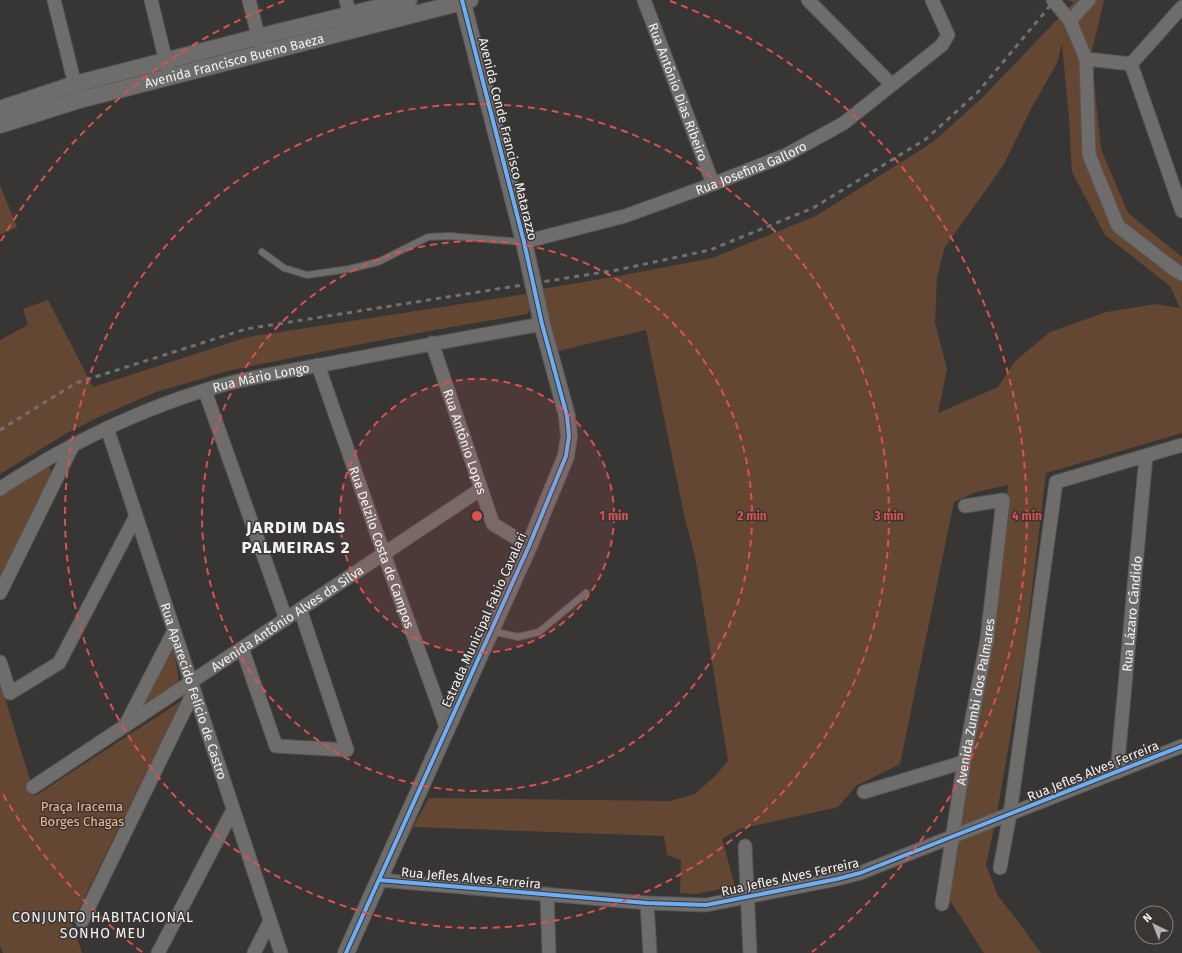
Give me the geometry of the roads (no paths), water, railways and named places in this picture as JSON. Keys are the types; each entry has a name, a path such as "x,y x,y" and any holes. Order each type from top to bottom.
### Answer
{"street":[{"path":"54,0 77,92"},
{"path":"151,0 168,68"},
{"path":"249,0 262,53"},
{"name":"Avenida Francisco Bueno Baeza","path":"0,109 77,92 168,68 348,7 409,0"},
{"name":"Rua Antônio Dias Ribeiro","path":"644,0 713,184"},
{"path":"808,0 890,84"},
{"name":"Rua Josefina Galloro","path":"524,242 625,216 713,184 786,155 844,123 890,84 942,45 948,36 932,0"},
{"path":"1054,0 1070,21 1086,58 1089,155 1118,226 1182,274"},
{"path":"1070,21 1089,0"},
{"name":"Avenida Francisco Bueno Baeza","path":"168,68 262,53 465,1"},
{"name":"Avenida Conde Francisco Matarazzo","path":"465,1 533,284"},
{"path":"348,7 353,30"},
{"path":"1131,64 1182,7"},
{"path":"1086,58 1131,64"},
{"path":"1131,64 1182,211"},
{"name":"Avenida Francisco Bueno Baeza","path":"0,125 77,92"},
{"name":"Estrada Municipal Fabio Cavalari","path":"346,953 491,631 566,456 569,436 567,416 542,324 533,284"},
{"name":"Rua Mário Longo","path":"0,489 73,445 161,404 230,383 432,343 542,324"},
{"name":"Rua Antônio Lopes","path":"432,343 493,524 528,546"},
{"name":"Rua Delzilo Costa de Campos","path":"318,366 447,729"},
{"path":"205,391 286,619"},
{"name":"Rua Aparecido Felício de Castro","path":"107,428 281,953"},
{"path":"0,593 73,445"},
{"path":"1000,868 1010,814 1056,482 1182,445"},
{"name":"Rua Lázaro Cândido","path":"1117,772 1146,456"},
{"name":"Avenida Antônio Alves da Silva","path":"33,787 125,726 192,687 242,648 481,488"},
{"name":"Avenida Zumbi dos Palmares","path":"942,904 964,762 987,639 1003,500 965,506"},
{"path":"0,662 10,693 59,663 136,516"},
{"path":"242,648 276,746 347,750 300,609"},
{"path":"125,726 174,631"},
{"path":"82,921 192,687"},
{"name":"Rua Jefles Alves Ferreira","path":"379,880 647,903 706,905 860,873 1182,746"},
{"path":"864,792 964,762"},
{"path":"158,953 233,810"},
{"path":"745,846 750,953"},
{"path":"547,894 549,953"},
{"path":"647,903 650,953"},
{"path":"254,953 270,921"}],"lane":[{"path":"262,252 284,268 307,275 349,269 378,262 428,237 449,236 524,242"},
{"path":"491,631 518,638 539,632 586,593"}],"railway":[{"path":"0,430 76,383 246,329 617,270 710,250 813,208 926,139 978,92 1055,0"}],"district":[{"name":"JARDIM DAS PALMEIRAS 2","path":"296,537"},
{"name":"CONJUNTO HABITACIONAL SONHO MEU","path":"103,926"}],"park label":[{"name":"Praça Iracema Borges Chagas","path":"82,814"}]}
